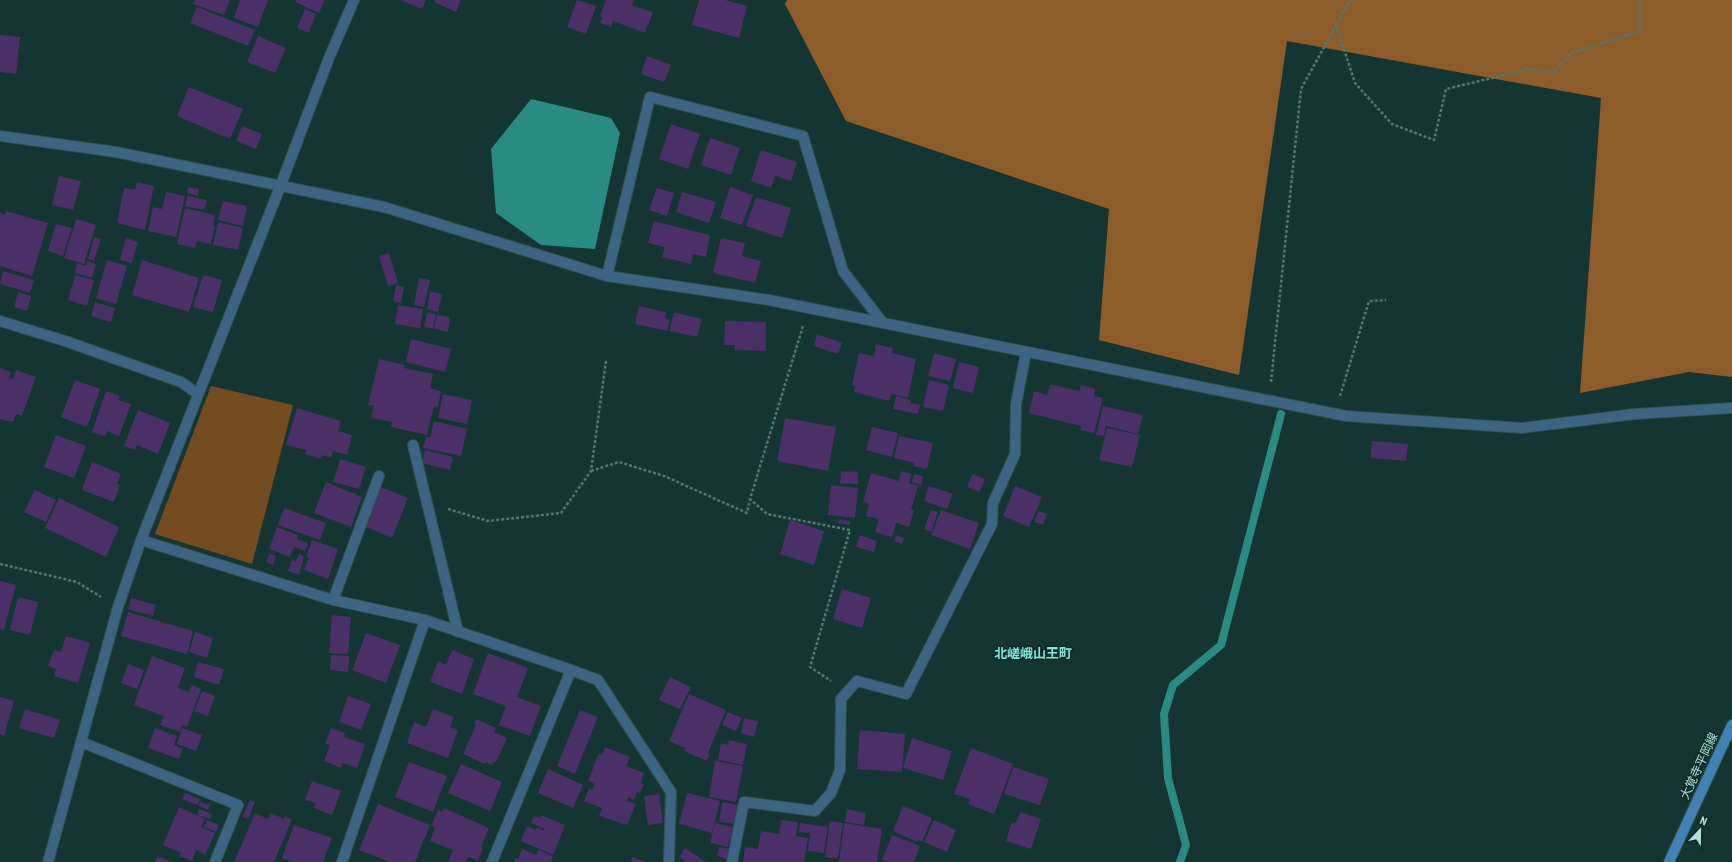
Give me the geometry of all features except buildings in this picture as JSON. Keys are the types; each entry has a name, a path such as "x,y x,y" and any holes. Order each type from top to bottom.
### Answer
{"main road":[{"name":"大覚寺平岡線","path":"1669,862 1732,725"}],"street":[{"path":"48,862 118,607 141,540 280,187 329,58 354,0"},
{"path":"607,276 650,97 803,136 843,272 883,323"},
{"path":"0,136 116,152 280,187 384,207 607,276 769,300 1335,414 1522,428 1635,414 1732,408"},
{"path":"0,321 65,341 182,382 198,394"},
{"path":"732,862 744,802 815,811 832,793 840,770 841,699 857,681 906,694 992,524 993,503 1015,454 1016,404 1026,352"},
{"path":"414,445 458,632"},
{"path":"333,600 379,476"},
{"path":"141,540 333,600 425,620 598,680 670,792 669,862"},
{"path":"342,862 425,620"},
{"path":"492,862 571,670"},
{"path":"81,742 238,805 215,862"}],"path":[{"path":"1269,401 1301,89 1350,0"},
{"path":"1336,25 1354,83 1392,124 1434,140 1446,89 1530,69 1554,72 1571,53 1640,31 1640,0"},
{"path":"1335,414 1369,301 1386,300"},
{"path":"591,471 619,462 664,476 747,513 808,308"},
{"path":"428,506 488,520 561,513 591,471 606,361"},
{"path":"750,499 767,514 850,530 810,667 847,692"},
{"path":"0,564 77,582 118,607"}],"shaded area":[{"path":"787,0 1732,0 1732,377 1689,372 1580,393 1601,98 1287,41 1239,375 1099,340 1109,209 846,121 785,4"},
{"path":"211,386 293,405 252,564 155,534"}],"water":[{"path":"531,99 611,118 620,133 595,249 541,245 496,213 491,149"}],"waterway":[{"path":"1180,862 1186,845 1168,778 1164,714 1173,685 1221,645 1281,414"}],"district":[{"name":"北嵯峨山王町","path":"1033,653"}]}
